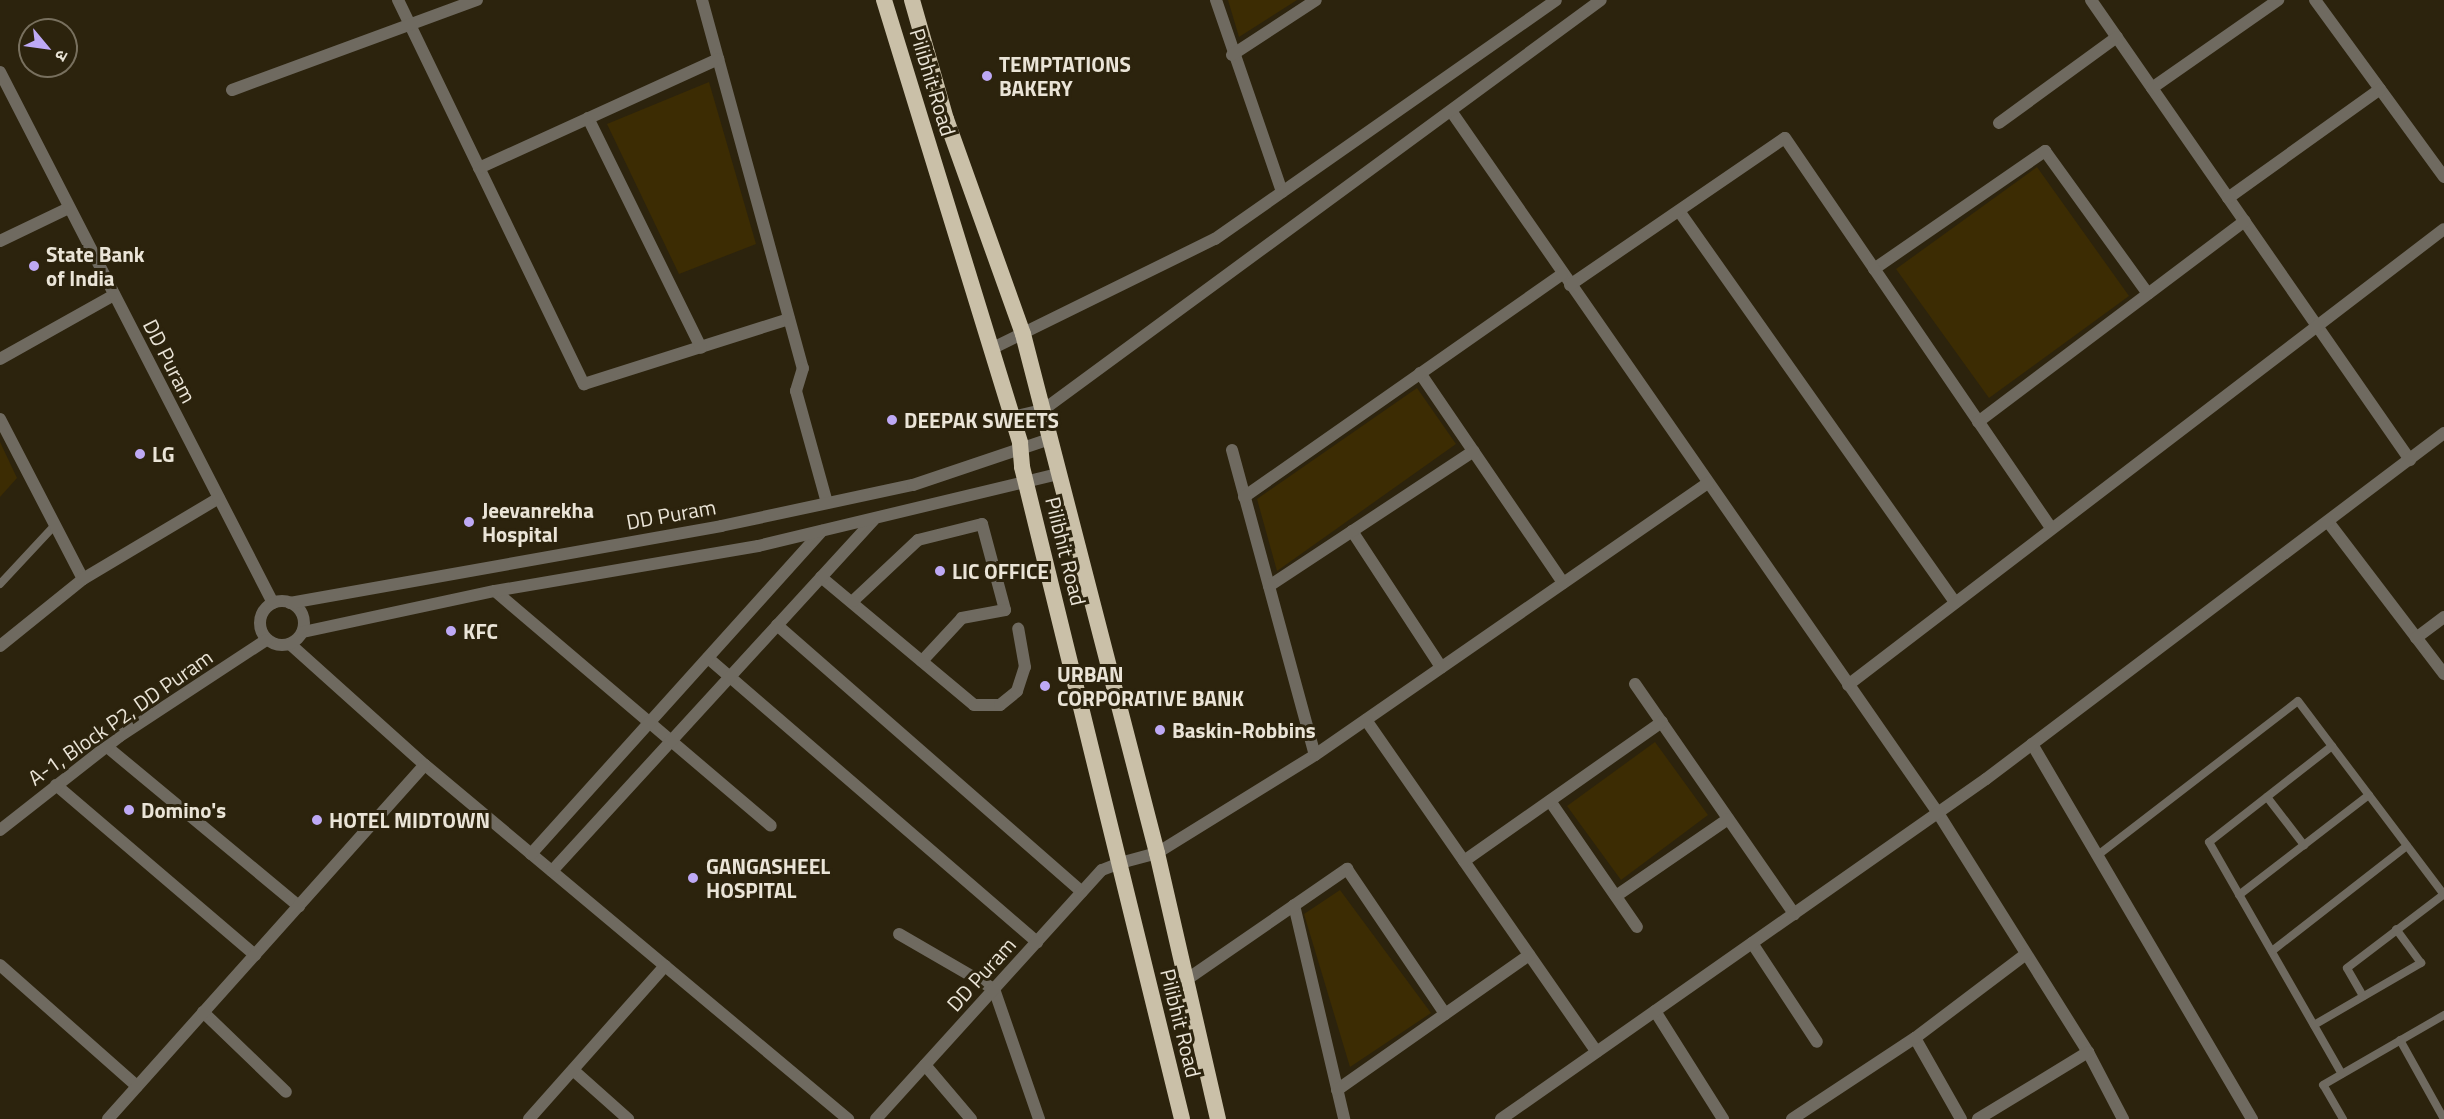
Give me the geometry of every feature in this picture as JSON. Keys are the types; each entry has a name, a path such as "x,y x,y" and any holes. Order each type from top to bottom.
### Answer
{"highway":[{"name":"Pilibhit Road","path":"884,0 993,348 1012,417 1025,481 1182,1119"},
{"path":"912,0 946,119 1023,334 1157,853 1218,1119"}],"street":[{"path":"398,0 585,384 789,319"},
{"path":"232,90 477,0"},
{"path":"702,0 803,368 796,391 827,503"},
{"path":"1216,0 1232,55 1282,192"},
{"path":"1232,55 1316,0"},
{"path":"993,348 1215,239 1556,0"},
{"path":"1012,417 1043,410 1140,334 1237,271 1601,0"},
{"path":"2091,0 2410,460"},
{"path":"2152,88 2278,0"},
{"path":"2315,0 2444,177"},
{"path":"1999,123 2117,37"},
{"path":"479,168 718,59"},
{"name":"DD Puram","path":"0,72 273,603"},
{"path":"2228,198 2380,89"},
{"path":"1451,111 1938,813 2088,1052 2120,1118"},
{"path":"588,118 701,348"},
{"path":"1570,285 1785,138 2051,528"},
{"path":"1874,268 2045,152 2148,294"},
{"path":"0,241 69,208"},
{"path":"1678,211 1955,602"},
{"path":"1978,422 2245,221"},
{"path":"1848,685 2316,324 2444,229"},
{"path":"1244,496 1562,274"},
{"path":"0,359 114,295"},
{"path":"1420,373 1563,583"},
{"path":"0,419 83,579"},
{"path":"1501,1119 1938,813 2329,523 2444,433"},
{"name":"DD Puram","path":"290,603 913,485 1050,439"},
{"path":"1232,450 1315,755"},
{"path":"1269,586 1473,451"},
{"path":"303,632 302,614 290,603 273,603 261,615 261,633 266,640 273,645 291,644 303,632 495,591 758,546 1059,474"},
{"name":"DD Puram","path":"876,1119 1102,870 1157,853 1315,755 1708,483"},
{"path":"0,646 83,579 219,498"},
{"path":"552,871 874,519"},
{"path":"2329,523 2444,674"},
{"path":"853,601 918,540 982,524 1005,610 962,618 922,661"},
{"path":"531,854 822,531"},
{"path":"1352,531 1442,667"},
{"path":"821,577 853,601 974,705 1000,705 1017,692 1025,667 1018,629"},
{"path":"495,591 672,739 771,826"},
{"path":"2416,638 2444,617"},
{"path":"777,625 1082,892"},
{"name":"A-1, Block P2, DD Puram","path":"0,830 106,746 266,640"},
{"path":"291,644 425,765 848,1119"},
{"path":"708,658 1036,942"},
{"path":"1635,684 1794,914"},
{"path":"1366,720 1597,1052"},
{"path":"1464,861 1662,723"},
{"path":"2032,744 2252,1119"},
{"path":"106,746 299,906"},
{"path":"108,1119 425,765"},
{"path":"56,785 255,955"},
{"path":"1550,801 1637,927"},
{"path":"1616,896 1728,819"},
{"path":"1186,980 1347,868 1445,1014"},
{"path":"1294,905 1344,1119"},
{"path":"898,934 994,989 1039,1119"},
{"path":"1752,943 1817,1042"},
{"path":"1792,1119 1916,1038 2026,954"},
{"path":"1337,1090 1529,955"},
{"path":"0,965 137,1086"},
{"path":"529,1119 665,966"},
{"path":"1655,1011 1723,1119"},
{"path":"203,1012 286,1092"},
{"path":"1916,1038 1961,1119"},
{"path":"1978,1119 2088,1052"},
{"path":"925,1065 971,1119"},
{"path":"573,1070 628,1119"}],"lane":[{"path":"0,584 55,525"},
{"path":"2098,855 2298,701 2444,894 2347,968 2363,996"},
{"path":"2332,746 2209,842 2342,1074"},
{"path":"2239,895 2368,795"},
{"path":"2267,797 2304,845"},
{"path":"2272,951 2408,846"},
{"path":"2314,1025 2421,963 2396,929"},
{"path":"2343,1119 2323,1085 2444,1015"},
{"path":"2400,1041 2444,1119"}],"shaded area":[{"path":"1228,0 1297,0 1239,37"},
{"path":"709,82 756,244 679,274 607,124"},
{"path":"2037,167 2129,296 1989,398 1896,269"},
{"path":"1417,388 1456,444 1277,571 1257,499"},
{"path":"0,442 17,478 0,497"},
{"path":"1655,742 1708,815 1621,880 1567,806"},
{"path":"1340,890 1431,1013 1350,1067 1304,914"}],"place":[{"name":"TEMPTATIONS BAKERY","path":"987,76"},
{"name":"State Bank of India","path":"34,266"},
{"name":"DEEPAK SWEETS","path":"892,420"},
{"name":"LG","path":"140,454"},
{"name":"Jeevanrekha Hospital","path":"469,522"},
{"name":"LIC OFFICE","path":"940,571"},
{"name":"KFC","path":"451,631"},
{"name":"URBAN CORPORATIVE BANK","path":"1045,686"},
{"name":"Baskin-Robbins","path":"1160,730"},
{"name":"Domino's","path":"129,810"},
{"name":"HOTEL MIDTOWN","path":"317,820"},
{"name":"GANGASHEEL HOSPITAL","path":"693,878"}]}
